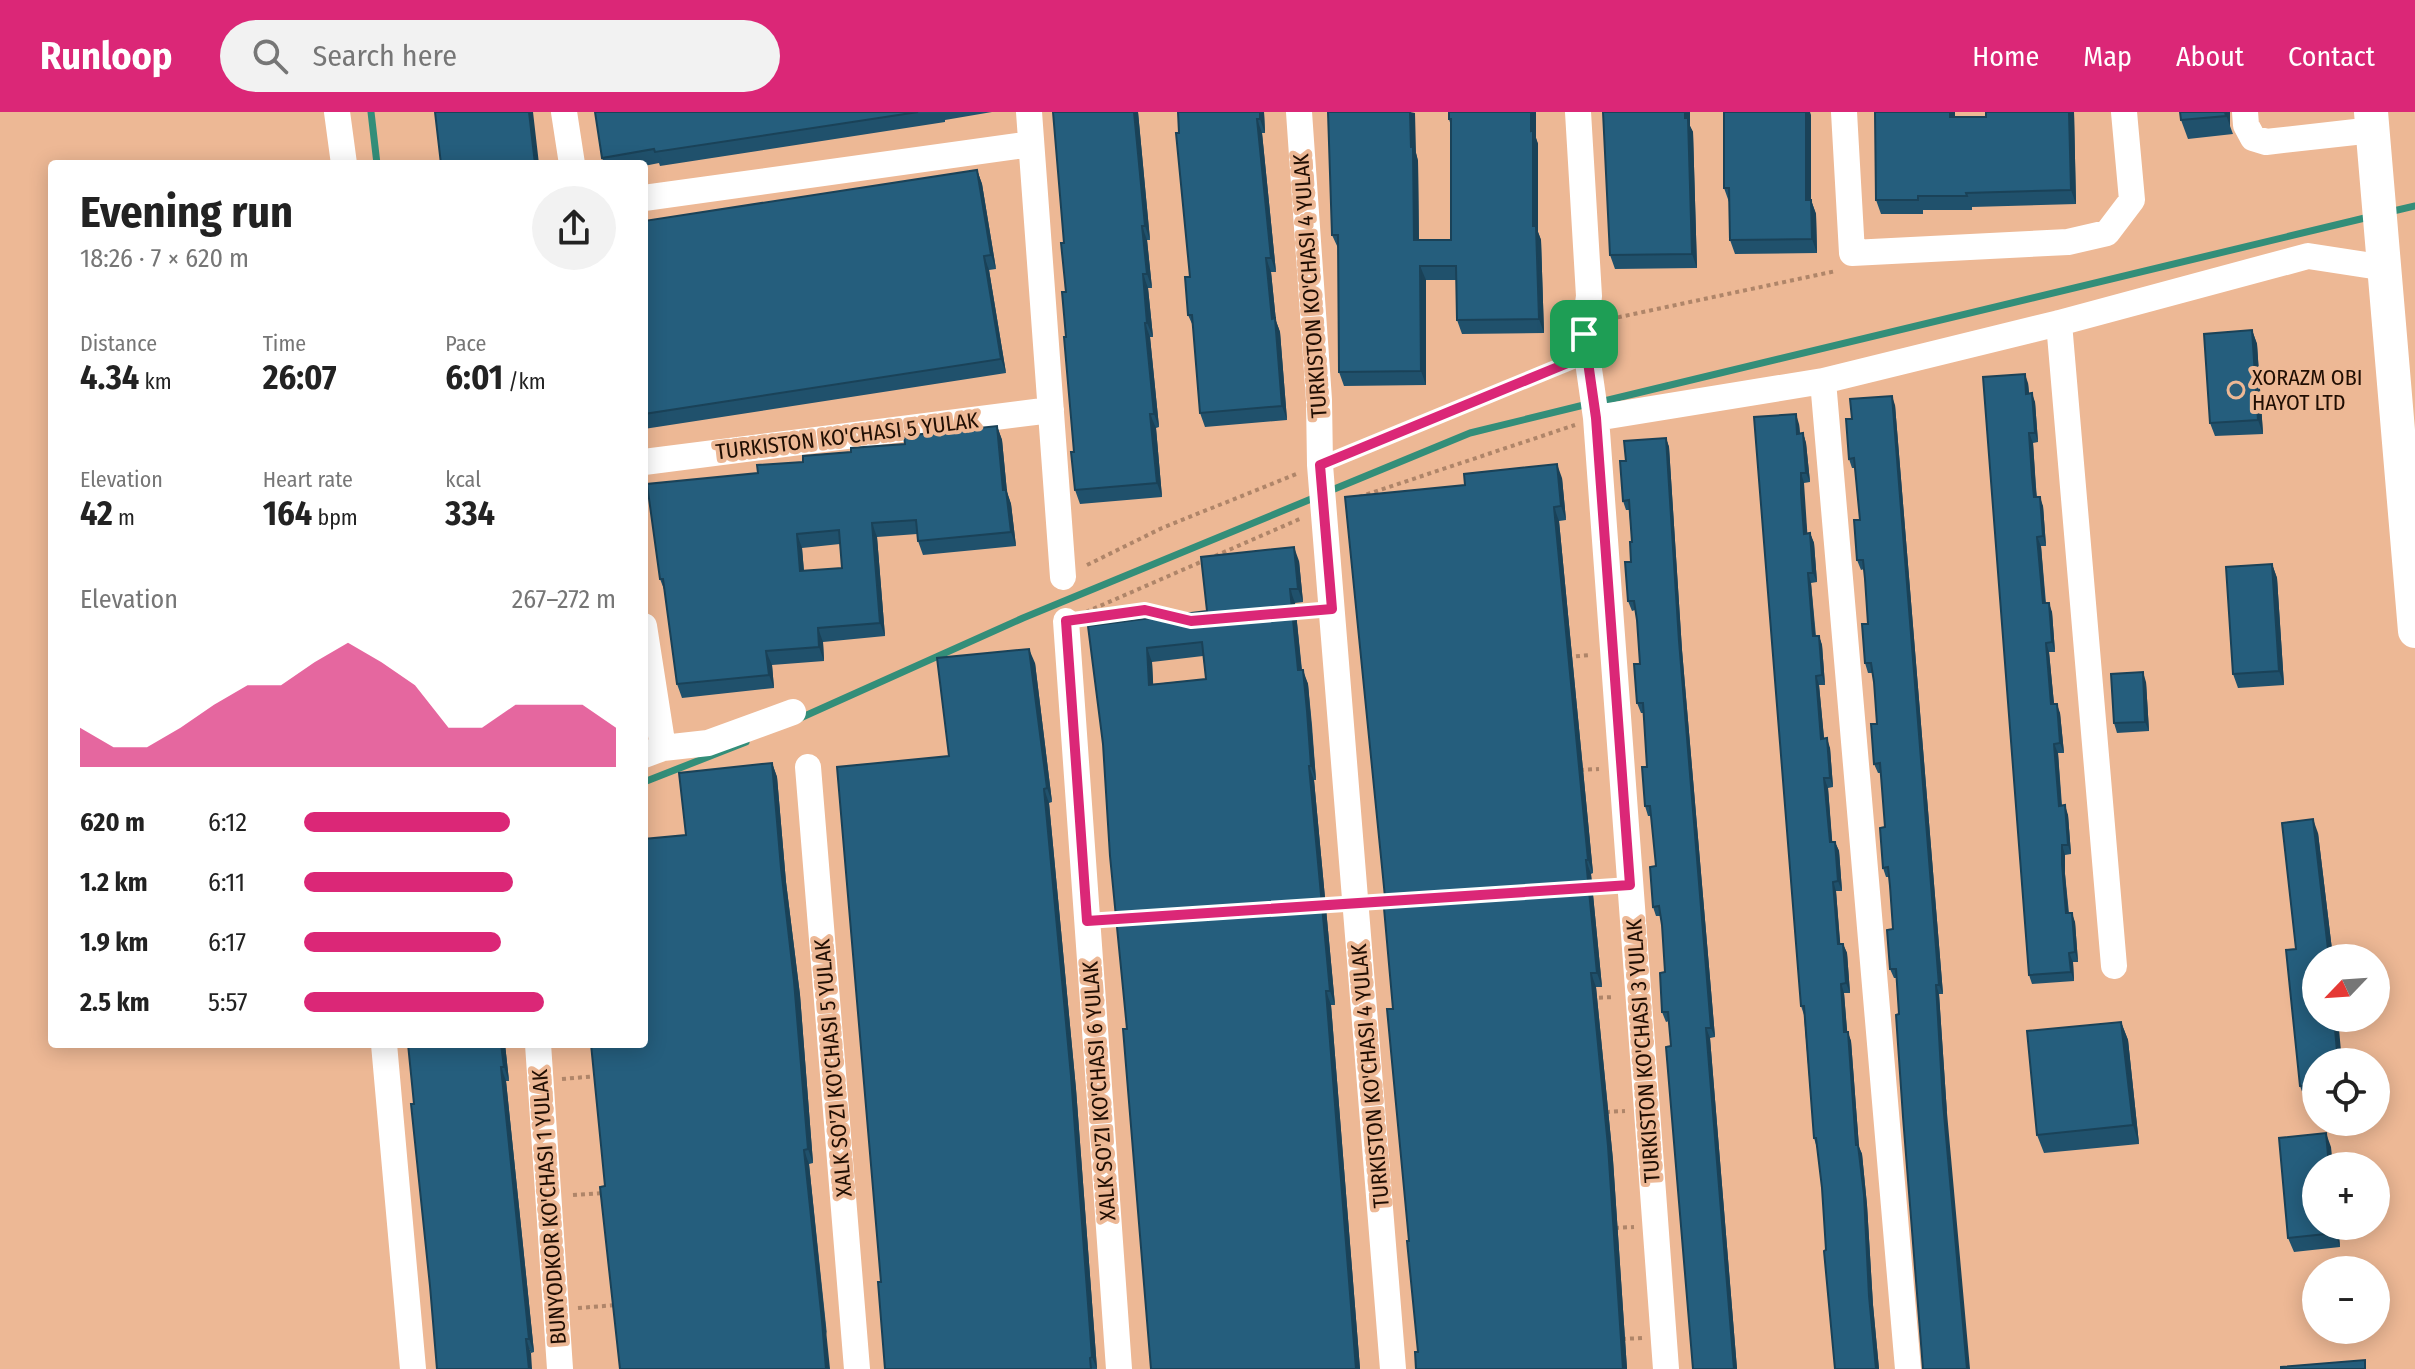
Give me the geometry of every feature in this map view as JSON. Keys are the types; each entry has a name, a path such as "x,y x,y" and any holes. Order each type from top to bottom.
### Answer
{"main road":[{"path":"2373,122 2415,631"}],"street":[{"path":"337,112 343,160"},
{"path":"564,112 571,160"},
{"path":"1029,112 1063,577"},
{"name":"TURKISTON KO'CHASI 4 YULAK","path":"1299,112 1319,400 1320,465 1393,1369"},
{"name":"TURKISTON KO'CHASI 3 YULAK","path":"1578,112 1589,296 1584,334 1596,418 1666,1369"},
{"path":"1844,112 1852,253 2068,242 2107,233 2132,200 2124,112"},
{"path":"2245,112 2246,125 2253,138 2266,142 2373,122"},
{"path":"648,197 1031,144"},
{"path":"1596,418 1823,381 2059,323 2308,256 2386,268"},
{"path":"2059,323 2114,966"},
{"path":"1823,381 1908,1369"},
{"name":"TURKISTON KO'CHASI 5 YULAK","path":"648,461 1051,410"},
{"name":"XALK SO'ZI KO'CHASI 6 YULAK","path":"1066,621 1119,1369"},
{"path":"648,676 654,752 708,743 793,712"},
{"name":"XALK SO'ZI KO'CHASI 5 YULAK","path":"808,767 857,1369"},
{"path":"384,1048 413,1369"},
{"name":"BUNYODKOR KO'CHASI 1 YULAK","path":"538,1048 560,1369"}],"path":[{"path":"1063,577 1162,528 1575,360 1584,334 1601,321 1837,271 1852,253"},
{"path":"1066,621 1145,610 1176,617"},
{"path":"1576,771 1622,768"},
{"path":"1585,888 1630,885"},
{"path":"1619,1340 1664,1336"}],"building":[{"path":"435,112 529,112 535,160 441,160"},
{"path":"595,112 918,112 602,158"},
{"path":"1053,112 1134,112 1145,226 1142,226 1147,274 1143,274 1145,323 1157,483 1075,490 1064,337 1062,292 1066,292 1061,243 1064,243"},
{"path":"1178,112 1260,112 1260,119 1257,119 1271,258 1266,258 1272,319 1275,318 1282,406 1200,413 1192,315 1188,315 1185,277 1190,277 1176,133 1179,133"},
{"path":"1328,112 1410,112 1414,240 1451,240 1449,112 1531,112 1533,226 1536,226 1539,319 1457,320 1456,266 1420,266 1421,371 1339,372 1338,235 1332,235"},
{"path":"1603,112 1685,112 1685,118 1688,118 1692,254 1610,255"},
{"path":"1724,112 1806,112 1806,200 1811,200 1812,239 1730,240 1729,188 1724,188"},
{"path":"1875,112 1950,112 1950,117 1986,117 1986,112 2069,112 2071,190 1876,200"},
{"path":"2180,112 2225,112 2226,116 2181,120"},
{"path":"977,170 991,255 984,256 1001,359 648,413 648,220"},
{"name":"XORAZM OBI HAYOT LTD","path":"2252,330 2258,420 2210,423 2204,334"},
{"path":"2025,374 2026,394 2032,393 2035,433 2029,433 2034,497 2040,497 2043,536 2037,537 2043,603 2049,603 2052,642 2046,643 2051,704 2057,704 2060,743 2054,744 2059,806 2065,805 2068,845 2062,845 2062,864 2066,913 2072,913 2075,952 2069,953 2071,972 2029,975 1983,377"},
{"path":"1892,396 1939,985 1936,985 1943,1103 1967,1369 1923,1369 1896,1015 1899,1014 1896,969 1890,969 1887,930 1893,929 1890,886 1888,867 1883,868 1880,828 1885,827 1880,763 1874,764 1871,724 1877,724 1874,682 1871,663 1865,663 1862,624 1868,624 1865,579 1863,560 1857,560 1854,520 1860,520 1854,458 1849,459 1846,419 1852,419 1850,399"},
{"path":"1796,414 1797,434 1803,433 1806,473 1801,473 1804,534 1810,533 1813,573 1808,573 1813,636 1819,636 1822,675 1816,676 1821,739 1827,738 1830,778 1824,778 1830,842 1835,842 1838,881 1833,882 1838,944 1843,944 1846,983 1841,984 1844,1032 1848,1032 1856,1145 1864,1195 1876,1369 1835,1369 1824,1251 1822,1188 1814,1138 1804,1006 1801,1006 1754,417"},
{"path":"997,426 1003,490 1006,490 1011,532 918,541 916,520 872,523 880,623 818,628 819,647 766,651 769,675 677,684 648,484 758,473 757,465 803,462 803,456 851,452 851,448 905,444 904,436","holes":["839,530 842,568 800,571 797,534"]},
{"path":"1666,438 1679,641 1711,1028 1706,1028 1734,1369 1693,1369 1666,1047 1671,1046 1668,1012 1662,1012 1660,973 1665,972 1662,925 1659,906 1653,907 1650,867 1656,866 1650,806 1645,806 1642,767 1647,767 1643,703 1637,703 1634,664 1640,664 1637,620 1634,601 1628,601 1625,562 1631,562 1632,542 1629,500 1623,501 1620,461 1626,461 1624,441"},
{"path":"1557,464 1561,506 1554,507 1588,860 1597,973 1591,973 1608,1146 1623,1369 1416,1369 1415,1352 1418,1352 1387,1009 1393,1009 1385,897 1345,497 1465,485 1464,474"},
{"path":"1294,547 1298,589 1290,589 1298,670 1303,670 1307,711 1356,1369 1151,1369 1103,744 1088,626 1207,611 1201,557","holes":["1202,642 1206,679 1149,685 1147,648"]},
{"path":"2272,564 2279,671 2233,674 2226,567"},
{"path":"1029,649 1047,788 1044,789 1071,1076 1091,1369 885,1369 878,1282 881,1282 837,767 949,756 937,658"},
{"path":"2143,672 2145,722 2114,723 2111,674"},
{"path":"772,763 794,981 808,1149 804,1150 826,1369 620,1369 600,1187 605,1186 591,1048 648,1048 648,839 686,835 679,773"},
{"path":"2313,819 2327,944 2302,944 2302,1032 2335,1032 2337,1048 2302,1048 2302,1086 2286,950 2296,949 2282,823"},
{"path":"2121,1022 2133,1125 2037,1135 2027,1031"},
{"path":"408,1048 502,1048 529,1339 526,1339 529,1369 437,1369 411,1104 414,1104"},
{"path":"2326,1136 2328,1152 2302,1152 2302,1237 2288,1238 2279,1138"},
{"path":"2365,1360 2365,1369 2281,1369 2281,1367"}],"waterway":[{"path":"371,112 377,160"},
{"path":"2389,212 2415,206"},
{"path":"1600,402 2369,217"},
{"path":"1327,492 1470,433 1588,404"},
{"path":"798,719 1023,618 1316,497"},
{"path":"648,780 746,742"}],"place":[{"name":"XORAZM OBI HAYOT LTD","path":"2236,390"}],"route":[{"path":"1584,334 1596,418 1630,885 1087,921 1066,621 1145,610 1191,621 1332,609 1320,465 1575,360 1584,334"}]}
